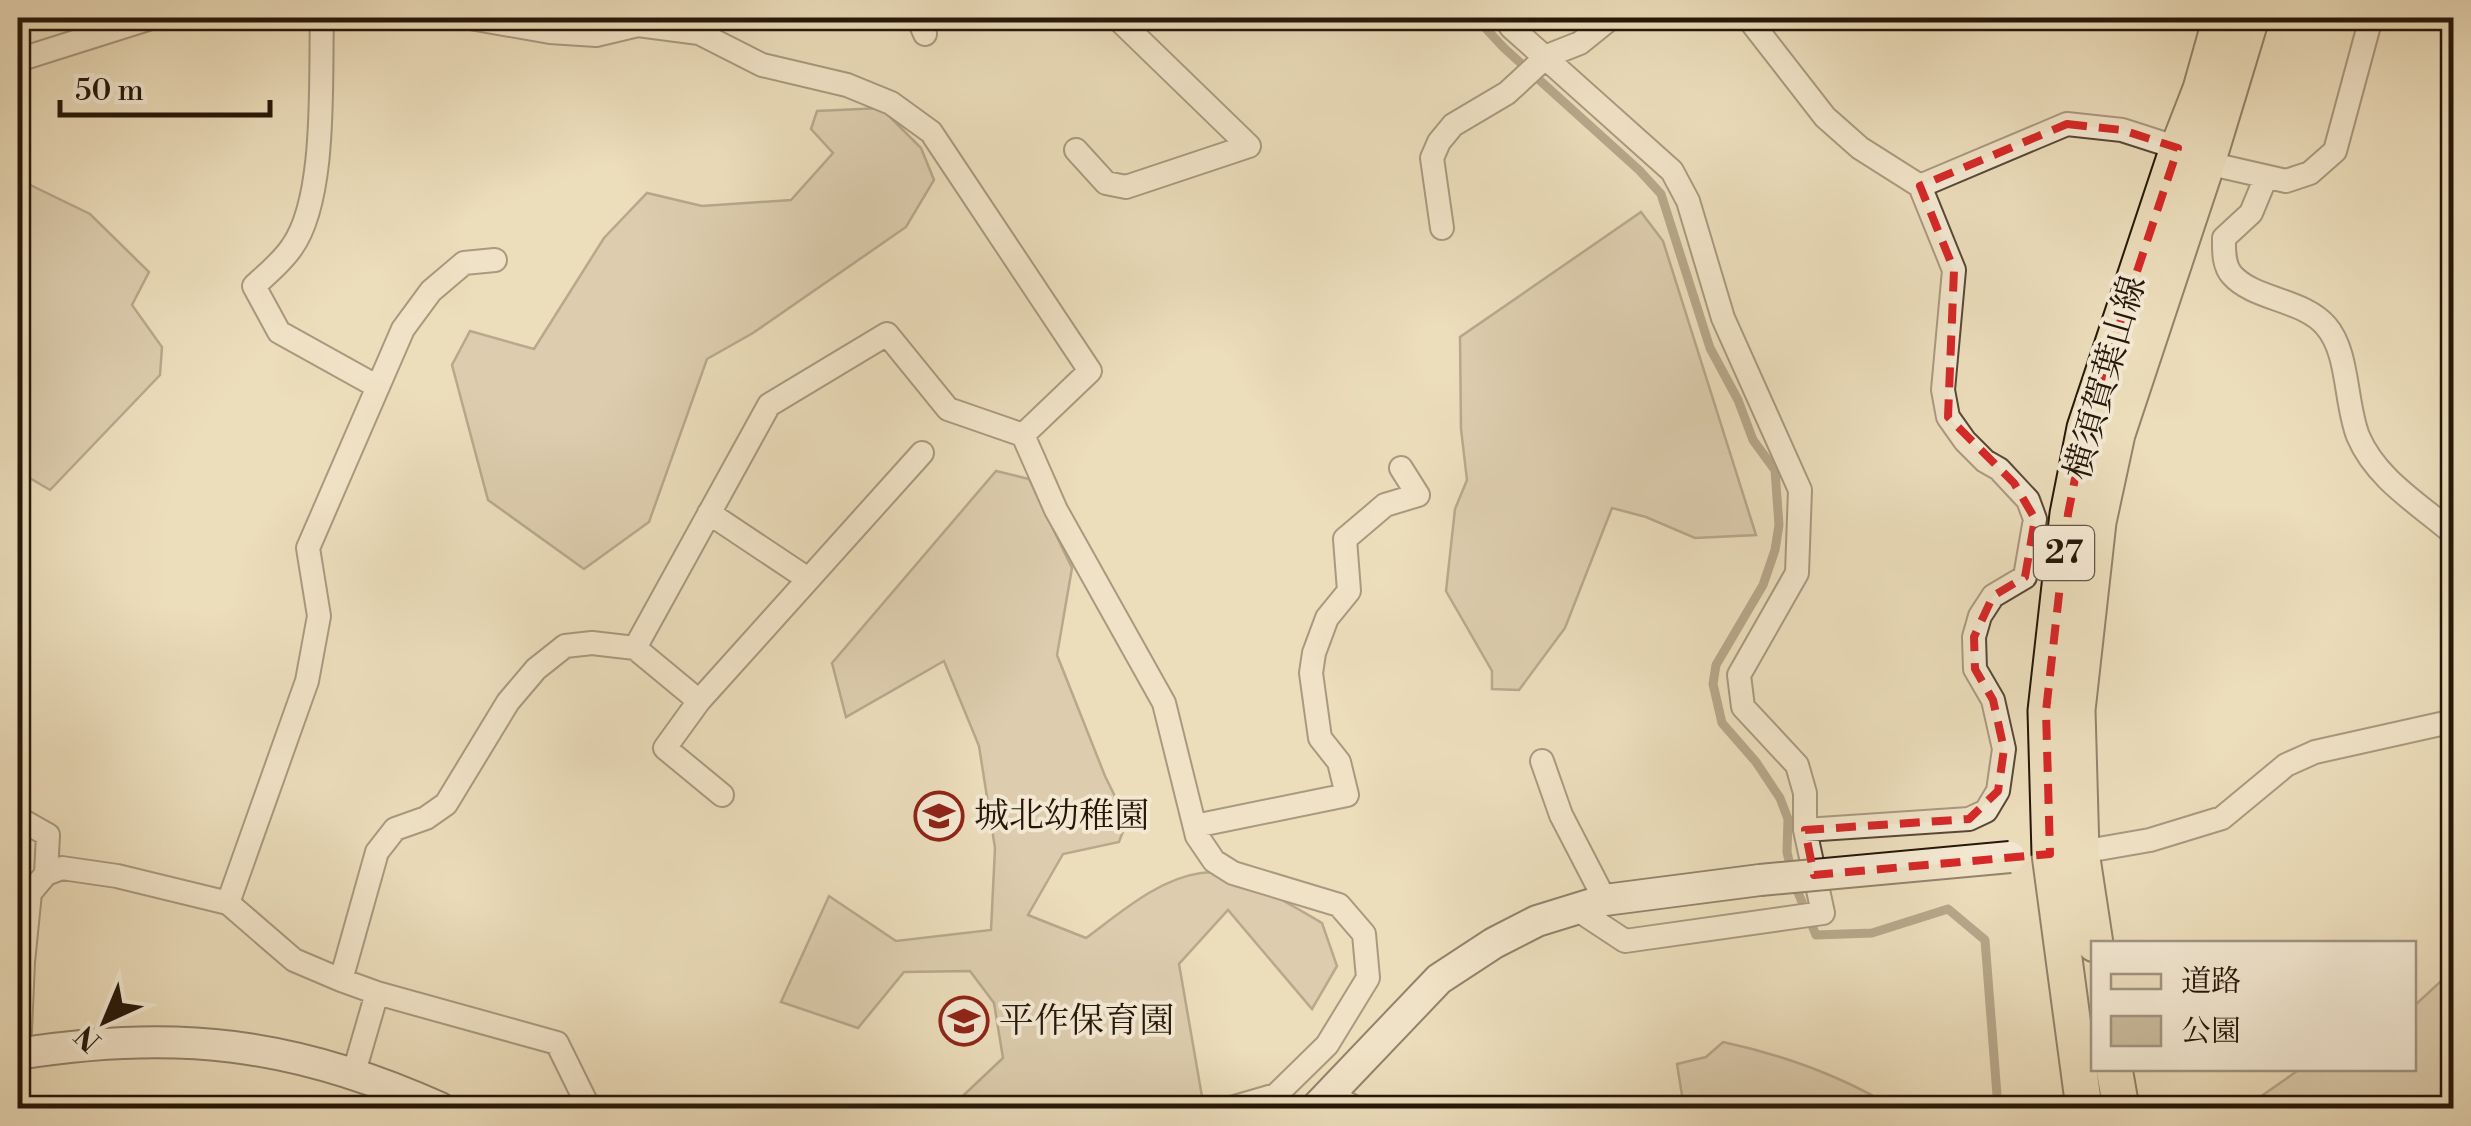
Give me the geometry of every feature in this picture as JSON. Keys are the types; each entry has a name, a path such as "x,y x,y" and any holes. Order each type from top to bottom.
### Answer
{"main road":[{"name":"横須賀葉山線","path":"2192,155 2200,89 2222,18"},
{"name":"横須賀葉山線","path":"2084,1108 2065,853 2098,522 2117,434 2192,155 2250,18"},
{"name":"横須賀葉山線","path":"2065,853 2094,941"},
{"path":"2114,1071 2120,1108"}],"street":[{"path":"18,60 151,18"},
{"path":"322,18 316,178 309,208 294,245 254,286 279,332 378,387"},
{"path":"470,18 596,36 638,25 699,33 762,65 847,86 892,103 930,132 1090,370 1022,435"},
{"path":"1076,150 1106,183 1126,187 1249,146 1117,18"},
{"path":"1505,18 1672,171 1688,201 1723,318 1800,490 1797,573 1738,676 1744,708 1797,765 1805,793 1805,830 1823,913 1624,940 1574,908"},
{"path":"1442,228 1432,158 1439,142 1453,125 1507,93 1547,56 1580,43 1611,18"},
{"path":"1748,18 1825,117 1860,148 1920,186 1954,270 1943,390 1948,418 1964,441 2014,483 2028,500 2035,520 2025,576 1993,596 1980,616 1974,637 1975,668 1993,700 2004,749 1998,791 1986,811 1969,820 1805,830"},
{"path":"1920,186 2068,124 2122,130 2266,177 2286,181 2310,173 2335,151 2371,18"},
{"path":"2266,177 2251,213 2224,238 2224,258 2232,275 2326,324 2340,350 2346,396 2359,436 2378,472 2454,534"},
{"path":"228,903 307,681 320,616 308,548 403,328 432,290 464,264 495,260"},
{"path":"635,648 770,405 887,334 948,409 1022,435 1056,510 1164,703 1197,836 1214,861 1233,873 1338,905 1364,934 1368,978 1327,1045 1276,1095 1231,1108"},
{"path":"722,795 665,748 699,701 922,453"},
{"path":"1195,826 1346,795 1339,762 1320,738 1311,674 1314,653 1327,618 1349,591 1345,539 1385,505 1418,495 1400,468"},
{"path":"710,514 808,580"},
{"path":"341,980 376,852 394,830 426,818 446,804 508,702 536,669 565,646 592,643 635,648 699,701"},
{"path":"1314,1058 1335,1098 1439,979 1494,943 1574,908 1605,900 1760,880 2065,853 2150,840 2222,818 2286,765 2315,752 2454,722"},
{"path":"1542,761 1562,815 1605,900"},
{"path":"18,818 48,835 46,874"},
{"path":"440,1108 354,1072 278,1053 213,1043 126,1041 18,1054 30,893 46,874 62,868 117,876 228,903 294,960 341,980 557,1043 589,1108"},
{"path":"354,1072 377,993"}],"highlighted area":[{"path":"2067,124 2122,130 2178,148 2085,428 2068,514 2046,711 2050,854 1814,875 1805,830 1969,819 1998,791 2004,749 1993,700 1975,669 1974,637 1993,596 2025,577 2035,519 2014,483 1948,417 1954,270 1920,186"}],"green space":[{"path":"881,108 921,148 934,180 906,227 753,333 707,359 649,522 584,569 488,500 452,365 470,331 534,349 604,238 647,193 702,206 791,200 833,153 811,129 817,111"},
{"path":"18,179 90,214 149,272 132,305 162,347 160,375 50,490 18,471"},
{"path":"1641,212 1663,241 1756,535 1695,538 1646,517 1612,508 1565,628 1519,690 1492,689 1492,671 1446,591 1455,509 1467,480 1461,429 1460,337"},
{"path":"996,471 1029,479 1072,568 1057,655 1127,821 1119,842 1063,854 1028,915 1086,938 1170,882 1214,873 1263,890 1322,923 1337,966 1312,1009 1228,910 1179,964 1204,1108 950,1108 1003,1058 994,1003 970,971 904,972 858,1028 781,1002 829,896 896,941 991,930 995,848 979,746 944,661 846,717 832,663"},
{"path":"2453,970 2453,1108 2253,1108 2253,1102 2297,1071 2416,1071 2416,1004"},
{"path":"1723,1042 1812,1068 1894,1108 1684,1108 1677,1064 1706,1057"}],"waterway":[{"path":"1476,18 1661,194 1710,348 1738,400 1753,440 1775,470 1779,525 1775,550 1763,585 1716,665 1713,684 1722,723 1756,762 1780,798 1788,819 1787,852 1794,883 1816,935 1872,933 1948,909 1985,940 1998,1108"}],"place":[{"name":"城北幼稚園","path":"939,816"},
{"name":"平作保育園","path":"964,1021"}]}
